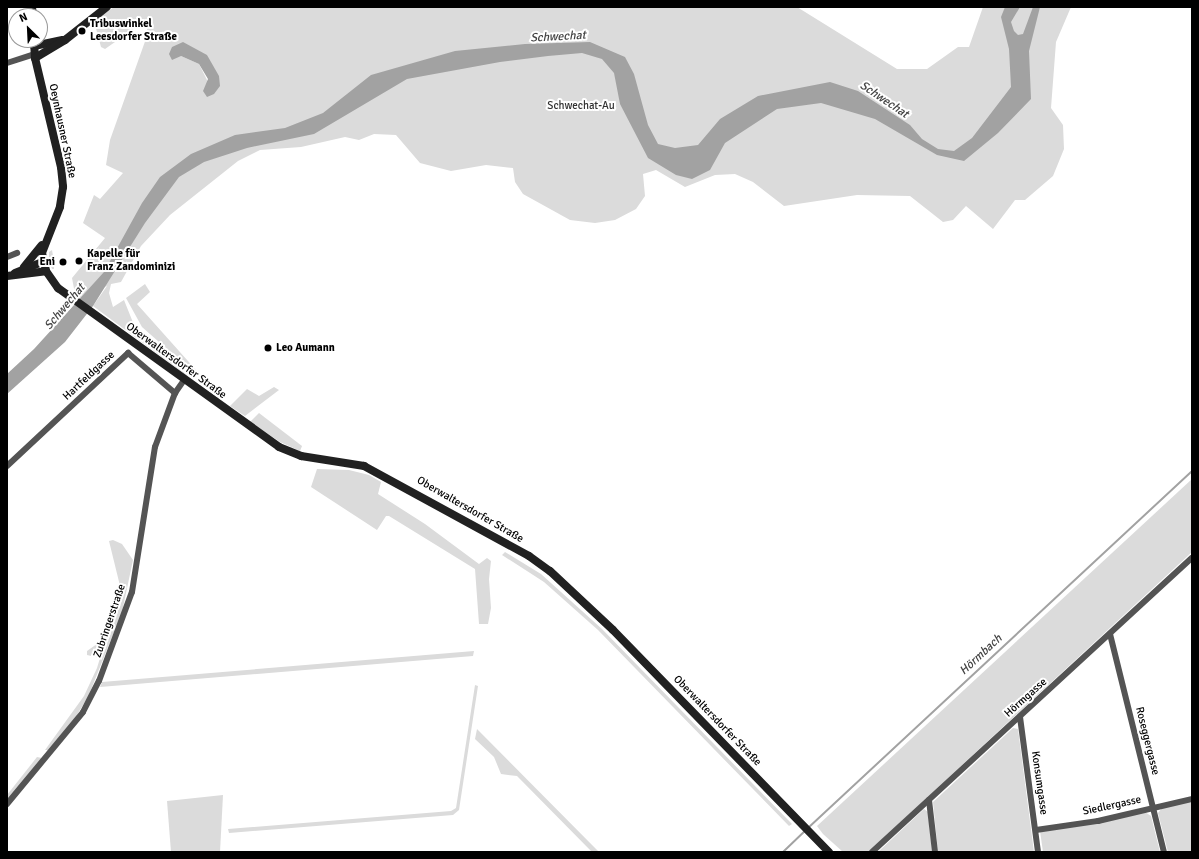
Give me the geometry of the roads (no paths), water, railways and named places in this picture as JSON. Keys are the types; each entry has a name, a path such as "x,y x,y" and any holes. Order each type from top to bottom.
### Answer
{"street":[{"path":"7,63 34,49 65,40 107,7"},
{"path":"34,49 65,40"},
{"name":"Oeynhausner Straße","path":"34,49 61,167 63,187 60,207 45,241 42,262"},
{"path":"24,268 45,241"},
{"path":"7,257 17,253"},
{"path":"42,262 46,271 9,276 24,268 42,262"},
{"name":"Oberwaltersdorfer Straße","path":"46,271 67,295 279,447 301,456 364,466 529,556 550,571 613,630 829,852"},
{"name":"Hartfeldgasse","path":"7,466 128,353 175,393"},
{"path":"175,393 184,380"},
{"name":"Zubringerstraße","path":"7,804 82,712 99,682 132,592 156,447 175,393"},
{"name":"Hörmgasse","path":"872,852 1192,558"},
{"name":"Roseggergasse","path":"1110,634 1164,852"},
{"name":"Konsumgasse","path":"1020,717 1038,852"},
{"name":"Siedlergasse","path":"1036,830 1098,821 1192,799"},
{"path":"929,800 935,852"}],"waterway":[{"name":"Hörmbach","path":"808,828 1192,471"},
{"name":"Hörmbach","path":"783,852 805,831"}],"place":[{"name":"Tribuswinkel Leesdorfer Straße","path":"82,31"},
{"name":"Kapelle für Franz Zandominizi","path":"79,261"},
{"name":"Eni","path":"63,262"},
{"name":"Leo Aumann","path":"268,348"}],"water label":[{"name":"Schwechat","path":"558,37"},
{"name":"Schwechat","path":"884,100"},
{"name":"Schwechat","path":"65,307"}],"park label":[{"name":"Schwechat-Au","path":"581,106"}]}
